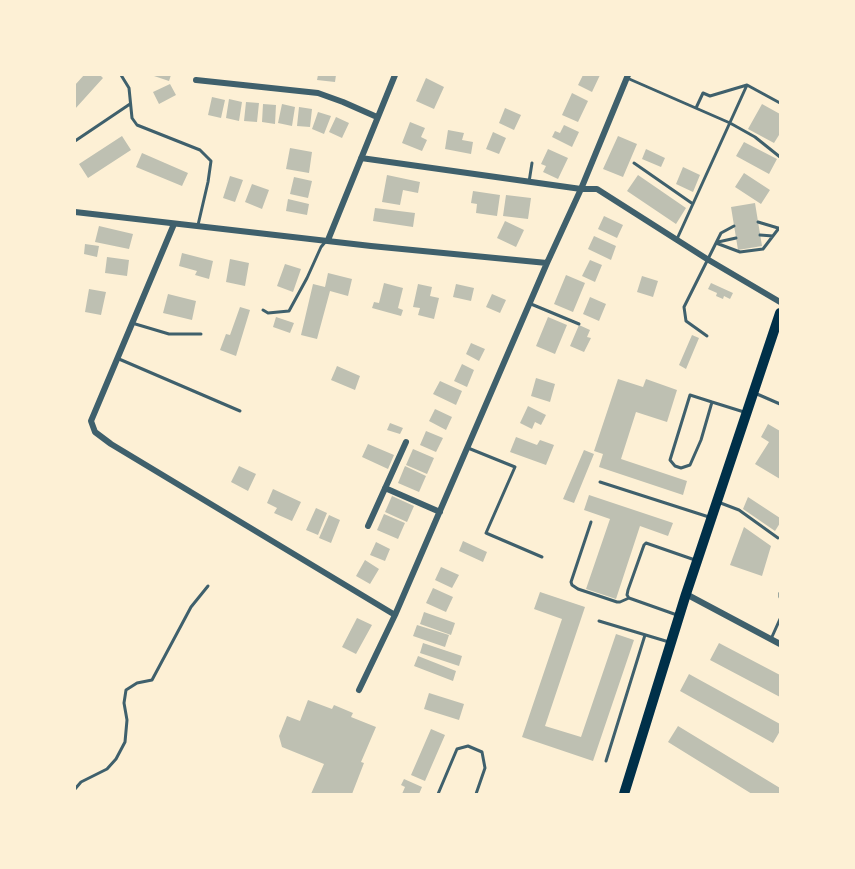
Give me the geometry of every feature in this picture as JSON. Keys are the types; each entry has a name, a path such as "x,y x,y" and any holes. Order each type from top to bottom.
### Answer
{"main road":[{"path":"624,794 679,615 780,313"}],"street":[{"path":"328,240 395,75"},
{"path":"359,690 395,615 581,189 627,77"},
{"path":"196,80 318,93 377,117"},
{"path":"361,158 581,189 597,189 780,302"},
{"path":"75,212 371,246 547,263"},
{"path":"174,224 90,421 95,432 121,450 395,615"},
{"path":"368,526 406,442"},
{"path":"385,488 440,512"},
{"path":"686,594 780,644"}],"lane":[{"path":"121,75 129,88 132,118 137,124 200,150 211,161 198,227"},
{"path":"627,77 730,123 755,137 780,157"},
{"path":"696,108 703,93 710,96 747,86 780,103"},
{"path":"677,239 747,86"},
{"path":"75,141 130,104"},
{"path":"529,182 532,163"},
{"path":"634,163 693,204"},
{"path":"716,243 741,252 763,249 779,228 758,222"},
{"path":"706,336 686,321 684,308 721,233 734,226"},
{"path":"760,235 772,236"},
{"path":"716,243 736,238"},
{"path":"263,310 268,313 289,311 321,247 328,240"},
{"path":"529,304 579,324"},
{"path":"132,323 169,334 201,334"},
{"path":"117,358 240,411"},
{"path":"753,392 780,405"},
{"path":"712,402 701,441 690,465 681,468 675,466 670,460 690,395 712,402 746,413"},
{"path":"468,448 515,467 486,533 542,557"},
{"path":"600,482 711,517"},
{"path":"716,502 739,510 778,538"},
{"path":"591,522 571,582 572,585 617,602 630,598 679,615"},
{"path":"630,598 627,595 628,590 646,543 697,561"},
{"path":"75,789 81,782 107,769 116,759 124,742 127,720 124,703 126,690 137,683 152,680 191,607 208,586"},
{"path":"771,639 780,619"},
{"path":"599,621 670,643"},
{"path":"606,761 645,635"},
{"path":"438,794 457,749 468,746 482,752 485,768 476,794"}],"building":[{"path":"84,75 100,75 103,78 75,109 75,85"},
{"path":"151,75 171,75 169,81"},
{"path":"318,75 336,75 335,82 317,80"},
{"path":"583,75 600,75 592,92 578,85"},
{"path":"426,78 444,87 434,109 416,101"},
{"path":"170,84 176,95 159,104 153,92"},
{"path":"572,93 588,101 578,122 562,115"},
{"path":"212,97 225,100 221,118 208,115"},
{"path":"229,99 242,102 239,121 226,118"},
{"path":"246,102 259,103 257,122 244,121"},
{"path":"263,104 276,105 275,124 262,122"},
{"path":"282,104 295,107 292,126 278,123"},
{"path":"762,104 780,114 780,136 774,143 748,129"},
{"path":"299,107 312,109 310,127 297,126"},
{"path":"505,108 521,115 514,130 499,123"},
{"path":"318,112 331,116 324,134 312,129"},
{"path":"336,117 349,123 342,138 329,132"},
{"path":"410,122 425,128 421,137 427,140 422,151 402,143"},
{"path":"564,125 579,132 572,147 552,137 555,131 560,133"},
{"path":"448,130 464,133 462,140 473,142 471,154 445,149"},
{"path":"493,132 506,138 499,154 486,149"},
{"path":"122,136 131,150 88,178 79,164"},
{"path":"618,136 637,144 623,177 603,169"},
{"path":"744,142 777,159 769,174 736,156"},
{"path":"290,148 312,152 309,173 286,169"},
{"path":"548,149 568,158 558,179 543,172 546,166 541,164"},
{"path":"646,149 665,158 661,167 642,159"},
{"path":"142,153 188,173 182,186 136,167"},
{"path":"683,167 700,175 693,192 676,184"},
{"path":"744,173 770,190 761,204 735,187"},
{"path":"387,175 420,182 418,193 403,190 400,205 382,202"},
{"path":"638,175 686,208 676,224 627,191"},
{"path":"230,176 243,180 235,202 223,198"},
{"path":"294,177 312,181 308,198 290,194"},
{"path":"252,184 269,190 262,209 245,202"},
{"path":"473,191 500,195 497,216 476,213 477,204 471,203"},
{"path":"506,195 531,198 528,219 503,216"},
{"path":"288,199 309,204 307,215 286,211"},
{"path":"755,203 762,246 738,250 731,207"},
{"path":"375,208 415,213 413,227 373,221"},
{"path":"604,216 623,225 617,238 598,229"},
{"path":"505,221 524,230 516,247 497,238"},
{"path":"99,226 133,234 129,249 95,242"},
{"path":"594,236 616,246 611,260 588,249"},
{"path":"85,244 99,246 97,257 84,254"},
{"path":"182,253 213,261 209,279 195,275 197,271 179,266"},
{"path":"107,257 129,260 127,276 105,273"},
{"path":"230,259 249,263 245,286 226,282"},
{"path":"590,260 602,265 595,282 582,276"},
{"path":"285,264 301,269 293,292 277,286"},
{"path":"328,273 352,279 348,296 330,291 317,339 301,335 313,284 325,287"},
{"path":"566,275 585,283 573,312 554,304"},
{"path":"642,276 658,281 653,297 637,292"},
{"path":"384,283 403,288 398,308 403,310 401,316 372,308 374,302 379,303"},
{"path":"711,283 733,293 730,299 716,296 717,293 708,289"},
{"path":"418,284 432,287 430,296 439,298 434,319 418,315 420,308 413,307"},
{"path":"456,284 474,288 471,301 453,297"},
{"path":"89,289 106,292 101,315 85,312"},
{"path":"168,294 196,301 192,320 163,313"},
{"path":"492,294 506,300 500,313 486,307"},
{"path":"590,297 606,304 599,321 583,314"},
{"path":"240,307 250,310 236,356 220,350 226,334 230,335"},
{"path":"276,317 294,323 290,333 273,327"},
{"path":"548,317 567,325 555,354 536,346"},
{"path":"579,325 590,330 587,337 591,338 584,352 570,346"},
{"path":"692,335 699,338 686,369 679,365"},
{"path":"471,343 485,349 479,361 466,354"},
{"path":"462,364 474,370 467,387 454,381"},
{"path":"337,366 360,376 355,390 331,380"},
{"path":"536,378 555,384 550,402 531,396"},
{"path":"618,379 643,387 646,379 677,390 667,422 636,412 621,459 687,481 683,495 599,467 603,454 594,451"},
{"path":"440,381 462,391 456,405 433,394"},
{"path":"528,406 546,415 541,425 535,422 532,429 520,423"},
{"path":"435,409 452,417 446,430 429,421"},
{"path":"390,423 403,428 400,434 387,430"},
{"path":"768,424 780,431 780,479 755,464 769,442 761,437"},
{"path":"426,431 443,438 436,452 420,445"},
{"path":"516,437 537,445 540,440 554,445 546,465 510,452"},
{"path":"368,444 394,455 388,469 362,457"},
{"path":"413,449 434,458 427,474 406,465"},
{"path":"584,450 594,454 574,503 563,499"},
{"path":"239,466 256,474 248,491 231,482"},
{"path":"405,466 426,476 419,492 398,483"},
{"path":"273,489 301,502 292,521 274,513 277,508 267,503"},
{"path":"589,495 673,523 668,536 640,526 616,599 586,589 610,519 584,510"},
{"path":"392,496 414,506 407,522 385,512"},
{"path":"748,497 780,518 775,531 743,509"},
{"path":"316,508 327,513 318,535 306,530"},
{"path":"384,514 405,523 398,539 377,530"},
{"path":"329,515 340,520 331,543 319,538"},
{"path":"744,527 771,546 762,576 730,565"},
{"path":"463,541 487,552 483,562 459,551"},
{"path":"376,542 390,549 385,561 370,555"},
{"path":"365,560 379,569 370,584 356,576"},
{"path":"441,567 459,575 452,588 435,580"},
{"path":"433,588 453,597 446,612 426,603"},
{"path":"540,592 585,607 545,726 581,737 616,634 634,640 593,761 522,737 562,619 534,609"},
{"path":"424,612 455,623 451,635 420,624"},
{"path":"357,618 372,625 356,654 342,647"},
{"path":"417,625 449,635 445,647 413,636"},
{"path":"423,643 462,656 459,666 420,653"},
{"path":"719,643 780,675 780,697 710,660"},
{"path":"418,656 456,671 453,681 414,666"},
{"path":"689,674 780,724 780,731 773,743 680,691"},
{"path":"429,693 464,704 459,720 424,709"},
{"path":"308,700 332,709 334,705 353,713 351,717 376,727 361,762 364,763 352,794 311,794 324,764 282,747 279,736 287,716 300,721"},
{"path":"678,726 780,788 780,794 752,794 668,742"},
{"path":"431,729 445,735 425,781 411,775"},
{"path":"404,779 422,787 419,794 402,794 405,787 401,785"}]}
